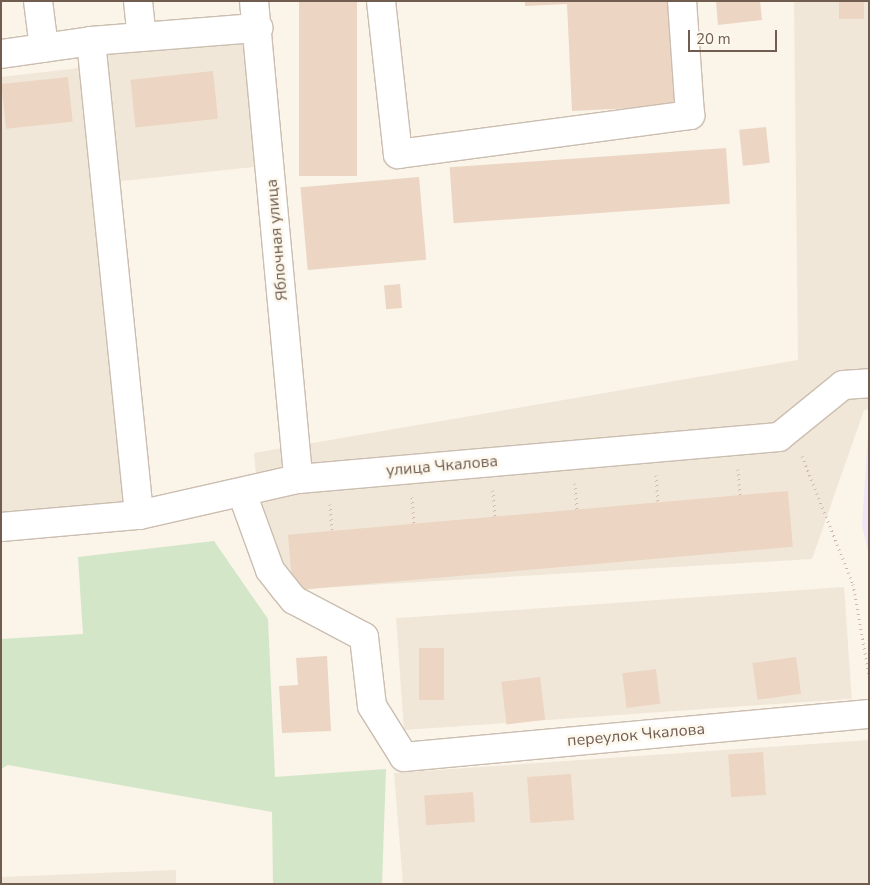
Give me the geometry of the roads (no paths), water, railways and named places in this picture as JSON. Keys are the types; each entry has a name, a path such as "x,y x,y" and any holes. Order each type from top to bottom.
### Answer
{"street":[{"path":"38,1 44,48"},
{"path":"138,1 142,37"},
{"name":"Яблочная улица","path":"254,1 258,28 298,478"},
{"path":"381,1 398,154 690,114 682,1"},
{"path":"1,54 91,41 258,28"},
{"path":"91,41 138,515"},
{"name":"улица Чкалова","path":"1,527 138,515 242,493 298,478 779,437 843,385 869,383"},
{"name":"переулок Чкалова","path":"242,493 270,570 289,594 364,637 372,706 404,757 869,714"}]}
